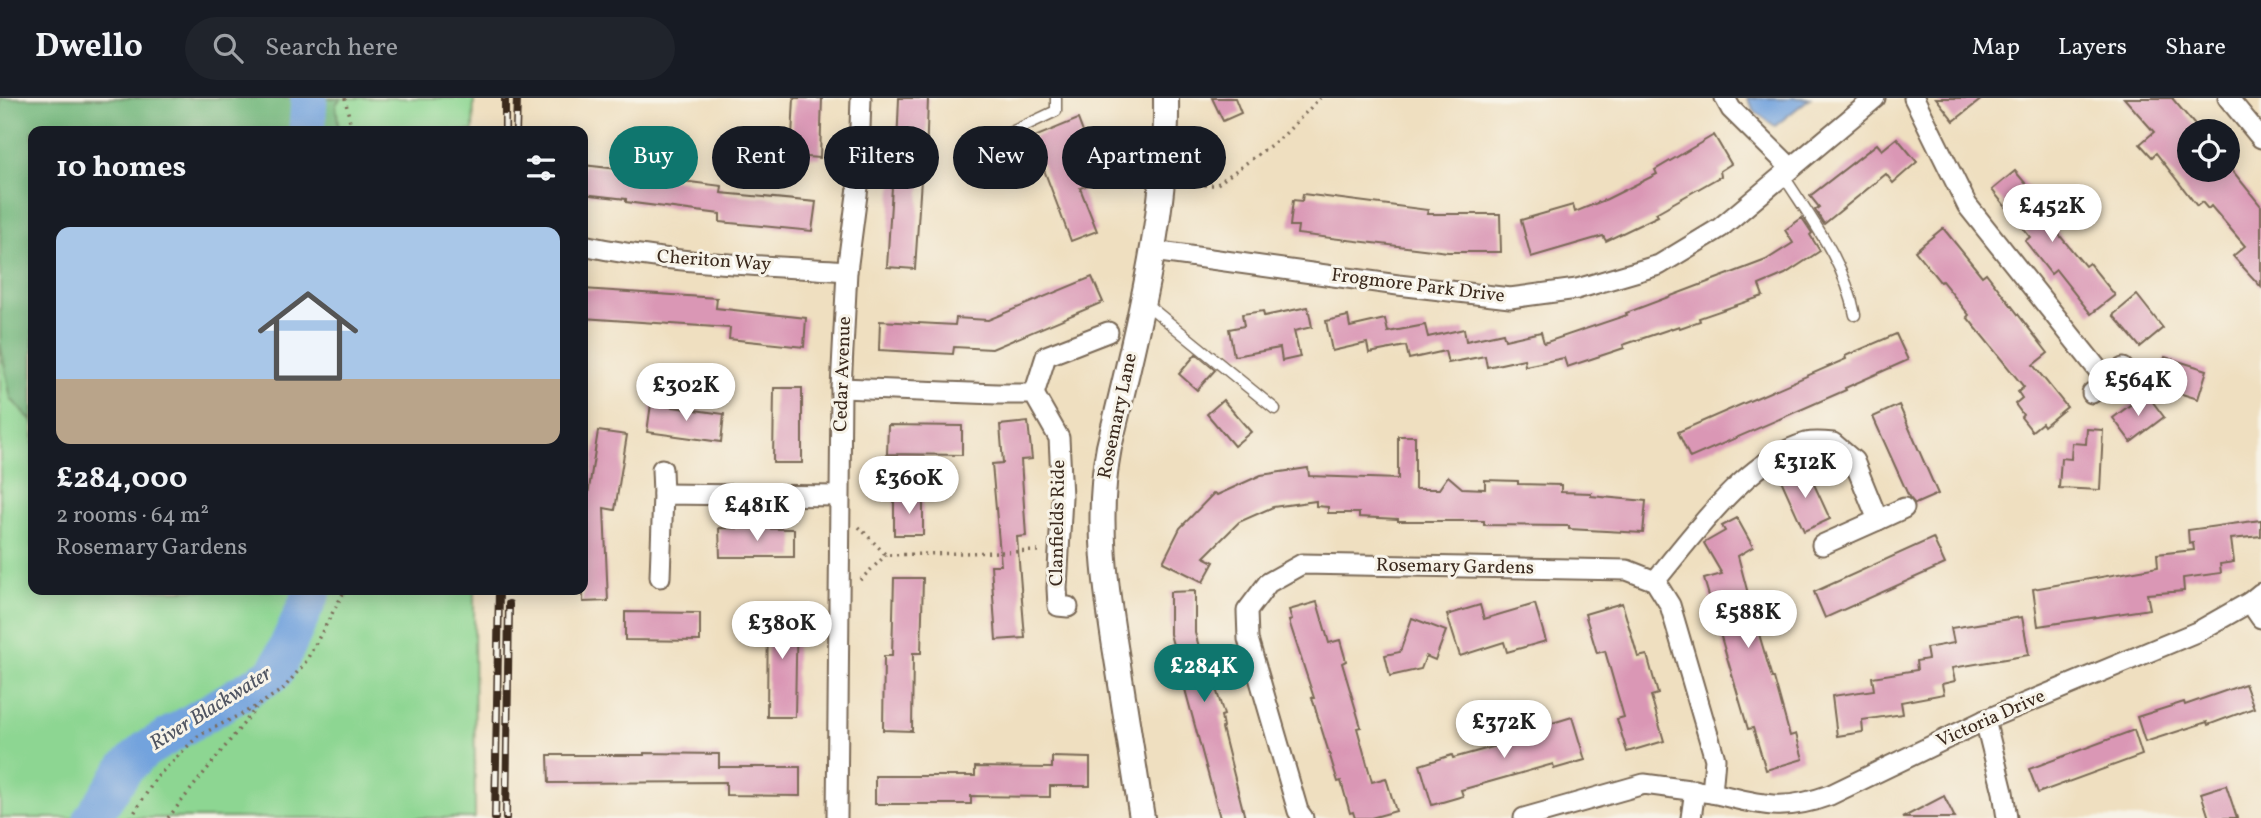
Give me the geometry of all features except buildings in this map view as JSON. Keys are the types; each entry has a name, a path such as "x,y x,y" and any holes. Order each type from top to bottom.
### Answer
{"street":[{"name":"Cedar Avenue","path":"837,818 841,388 847,271 858,187 861,98"},
{"name":"Rosemary Lane","path":"1142,818 1108,606 1102,511 1104,474 1153,250 1166,98"},
{"path":"1725,98 1731,109 1786,171"},
{"name":"Frogmore Park Drive","path":"1153,250 1510,298 1577,289 1659,265 1720,228 1875,98"},
{"path":"1914,98 1967,205 2100,387 2123,368"},
{"path":"2228,98 2261,138"},
{"name":"Cheriton Way","path":"588,246 618,253 697,261 847,271"},
{"path":"841,388 1034,394 1046,356 1108,332"},
{"name":"Clanfields Ride","path":"1034,394 1059,438 1062,498 1058,606 1068,607"},
{"path":"1690,818 1704,792 1715,760 1670,605 1656,581 1703,523 1745,479 1775,456 1808,442 1833,443 1854,461 1878,520"},
{"path":"660,577 662,469"},
{"path":"663,494 839,501"},
{"path":"1822,545 1904,508"},
{"name":"Rosemary Gardens","path":"1303,818 1298,811 1248,639 1247,611 1268,583 1302,564 1627,570 1656,581"},
{"name":"Victoria Drive","path":"1704,792 1758,805 1811,802 1984,720 2199,631 2257,604"},
{"path":"1984,720 2007,818"},
{"path":"1524,818 1644,784 1704,792"}],"lane":[{"path":"1024,126 1056,111 1056,98"},
{"path":"1786,171 1851,290 1855,315"},
{"path":"1141,301 1275,409"}],"path":[{"path":"345,98 351,126"},
{"path":"1226,178 1282,137 1320,98"},
{"path":"839,501 886,555"},
{"path":"838,602 886,555 1059,550"},
{"path":"131,818 156,778 198,736 284,689 305,663 342,595"},
{"path":"168,818 257,706"}],"green space":[{"path":"0,98 474,98 473,126 28,126 28,595 474,595 475,818 0,818"},
{"path":"0,98 341,98 336,104 338,126 28,126 28,417 11,399 0,343"}],"water":[{"path":"1747,98 1810,98 1775,126 1756,112"}],"waterway":[{"name":"River Blackwater","path":"307,126 309,98"},
{"name":"River Blackwater","path":"92,818 125,769 145,750 275,673 311,595"}],"railway":[{"path":"505,98 505,126"},
{"path":"516,126 517,98"},
{"path":"495,818 499,595"},
{"path":"506,818 509,604"}]}
